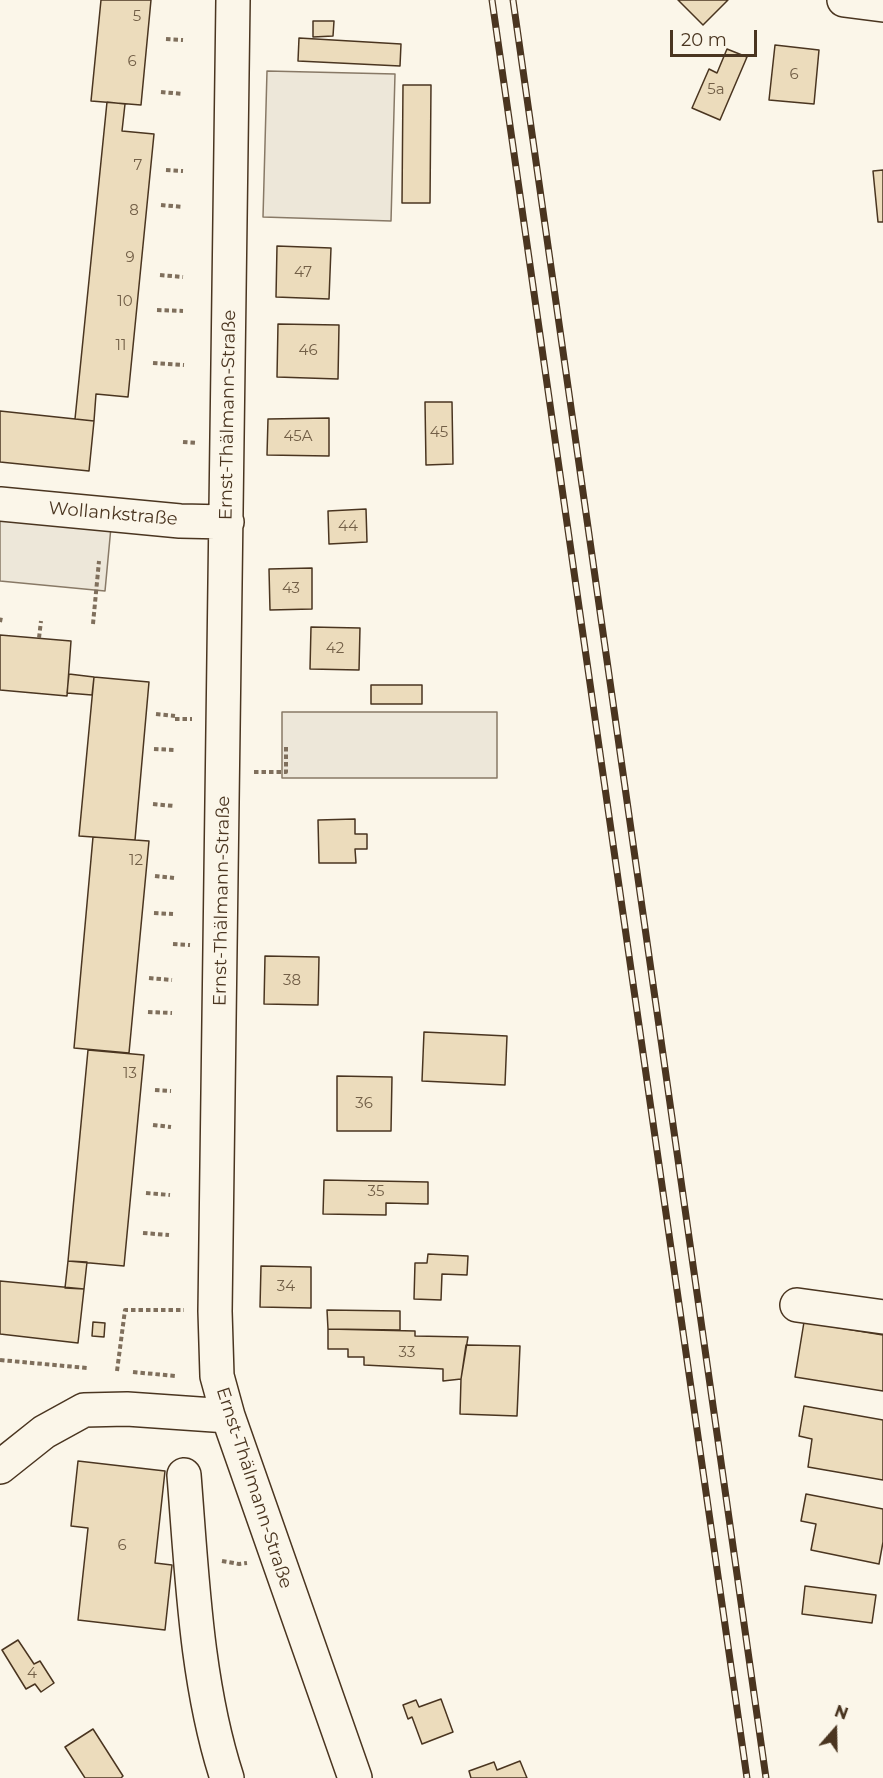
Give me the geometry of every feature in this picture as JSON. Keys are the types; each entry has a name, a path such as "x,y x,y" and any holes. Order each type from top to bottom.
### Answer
{"street":[{"name":"Ernst-Thälmann-Straße","path":"234,0 215,1311 218,1376 228,1416 307,1647 355,1778"},
{"path":"844,0 883,5"},
{"name":"Wollankstraße","path":"0,504 180,521 227,522"},
{"path":"797,1305 883,1317"},
{"path":"0,1467 44,1432 84,1410 127,1409 228,1416"},
{"path":"184,1475 198,1638 218,1749 227,1778"}],"path":[{"path":"166,39 183,40"},
{"path":"161,92 183,94"},
{"path":"166,170 183,171"},
{"path":"161,205 183,207"},
{"path":"160,275 183,277"},
{"path":"157,310 183,311"},
{"path":"153,363 184,365"},
{"path":"93,624 99,561"},
{"path":"0,622 1,617"},
{"path":"39,638 41,621"},
{"path":"156,714 175,716"},
{"path":"244,772 286,772 286,746"},
{"path":"154,749 175,750"},
{"path":"153,804 174,806"},
{"path":"155,876 174,878"},
{"path":"154,913 173,914"},
{"path":"149,978 172,980"},
{"path":"148,1012 172,1013"},
{"path":"155,1090 171,1090"},
{"path":"153,1125 171,1127"},
{"path":"146,1193 170,1195"},
{"path":"142,1233 170,1235"},
{"path":"117,1371 125,1310 215,1311"},
{"path":"0,1360 87,1368"},
{"path":"133,1372 175,1376"},
{"path":"215,1560 239,1564 248,1562"}],"shaded area":[{"path":"267,71 395,74 391,221 263,217"},
{"path":"0,517 111,527 105,591 0,581"},
{"path":"282,712 497,712 497,778 282,778"}],"building":[{"path":"101,0 151,0 141,105 91,101"},
{"path":"678,0 728,0 703,25"},
{"path":"313,21 334,21 333,36 313,37"},
{"path":"299,38 401,44 400,66 298,61"},
{"path":"775,45 819,50 814,104 769,100"},
{"path":"727,49 747,57 720,120 692,108 709,69 717,73"},
{"path":"403,85 431,85 430,203 402,203"},
{"path":"107,102 125,104 122,131 154,134 128,397 96,394 94,421 75,419"},
{"path":"883,170 883,222 878,222 873,171"},
{"path":"277,246 331,248 329,299 276,297"},
{"path":"278,324 339,325 338,379 277,377"},
{"path":"425,402 452,402 453,464 426,465"},
{"path":"0,411 94,421 89,471 0,462"},
{"path":"329,418 329,456 267,455 268,419"},
{"path":"366,509 367,542 329,544 328,511"},
{"path":"312,568 312,609 270,610 269,569"},
{"path":"311,627 360,628 359,670 310,669"},
{"path":"0,635 71,641 67,696 0,690"},
{"path":"69,674 94,677 92,695 67,693"},
{"path":"94,677 149,682 135,840 79,836"},
{"path":"371,685 422,685 422,704 371,704"},
{"path":"355,819 355,834 367,834 367,849 355,849 356,863 319,863 318,820"},
{"path":"93,837 149,841 129,1053 74,1048"},
{"path":"265,956 319,957 318,1005 264,1004"},
{"path":"424,1032 507,1036 505,1085 422,1081"},
{"path":"88,1050 144,1055 124,1266 68,1261"},
{"path":"337,1076 392,1077 391,1131 337,1131"},
{"path":"324,1180 428,1182 428,1204 386,1203 386,1215 323,1214"},
{"path":"428,1254 468,1256 467,1275 442,1274 441,1300 414,1299 415,1263 427,1263"},
{"path":"68,1261 87,1262 84,1289 65,1288"},
{"path":"261,1266 311,1267 311,1308 260,1307"},
{"path":"0,1281 84,1289 78,1343 0,1334"},
{"path":"327,1310 400,1311 400,1330 328,1329"},
{"path":"93,1322 105,1323 104,1337 92,1336"},
{"path":"804,1322 883,1335 883,1391 795,1377"},
{"path":"328,1329 415,1331 415,1336 468,1337 461,1379 443,1381 443,1369 364,1365 364,1357 348,1357 348,1349 328,1349"},
{"path":"466,1345 520,1346 517,1416 460,1414 461,1379"},
{"path":"804,1406 883,1420 883,1480 808,1467 812,1439 799,1436"},
{"path":"78,1461 165,1471 155,1563 172,1565 165,1630 78,1620 88,1528 71,1526"},
{"path":"806,1494 883,1509 883,1542 879,1564 811,1550 816,1524 801,1521"},
{"path":"805,1586 876,1595 872,1623 802,1614"},
{"path":"18,1640 34,1664 40,1661 54,1683 41,1692 35,1684 26,1689 2,1650"},
{"path":"441,1699 453,1732 422,1744 412,1717 408,1719 403,1705 416,1700 419,1707"},
{"path":"93,1729 123,1776 121,1778 85,1778 65,1747"},
{"path":"520,1761 527,1778 471,1778 469,1771 494,1762 497,1770"}],"railway":[{"path":"492,0 747,1778"},
{"path":"513,0 766,1778"}]}
